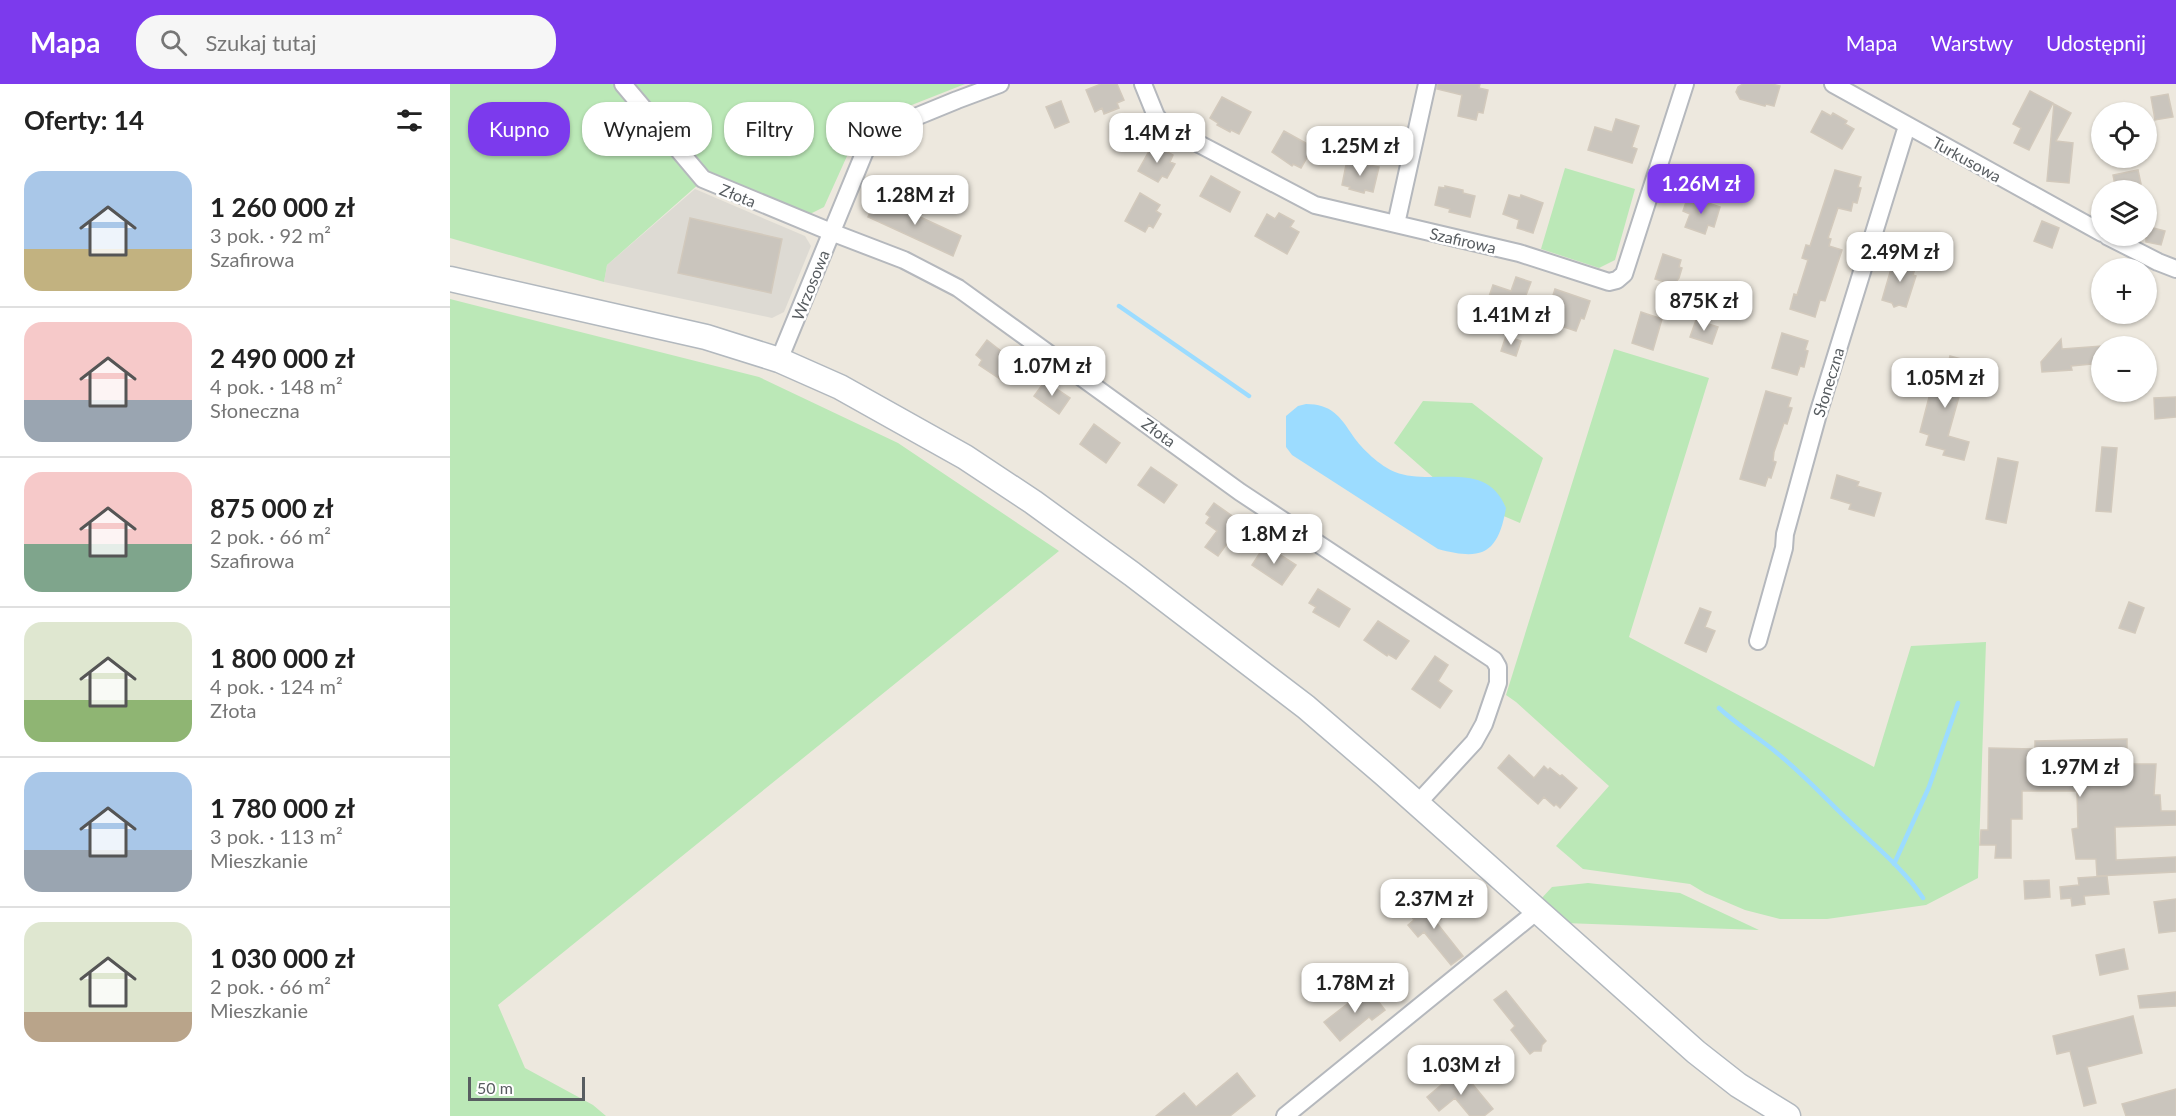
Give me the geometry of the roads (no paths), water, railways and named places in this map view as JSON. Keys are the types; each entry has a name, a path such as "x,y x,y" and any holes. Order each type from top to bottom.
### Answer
{"street":[{"name":"Złota","path":"623,84 703,179 710,184 904,260 958,288 1240,492 1494,660 1498,667 1498,683 1484,724 1474,742 1417,804"},
{"name":"Wrzosowa","path":"779,360 865,151 891,127 1000,84"},
{"name":"Szafirowa","path":"1143,84 1156,116 1163,125 1315,205 1519,254 1609,282 1617,280 1624,274 1685,84"},
{"path":"1396,224 1427,84"},
{"name":"Turkusowa","path":"1833,84 2091,226"},
{"name":"Słoneczna","path":"1758,641 1818,414 1907,126"},
{"path":"2127,246 2176,269"},
{"path":"450,279 695,335 779,360 840,387 930,436 1033,502 1306,707 1696,1052 1745,1090 1788,1116"},
{"path":"1285,1116 1537,911"}],"water":[{"path":"1306,404 1322,406 1334,413 1366,452 1383,466 1395,472 1410,476 1457,477 1486,483 1497,493 1506,508 1503,523 1493,544 1486,550 1466,554 1438,549 1292,455 1286,447 1286,416 1298,406"}],"waterway":[{"path":"1119,306 1249,396"},
{"path":"1894,864 1929,787 1958,703"},
{"path":"1719,708 1804,777 1897,866 1923,898"}]}
